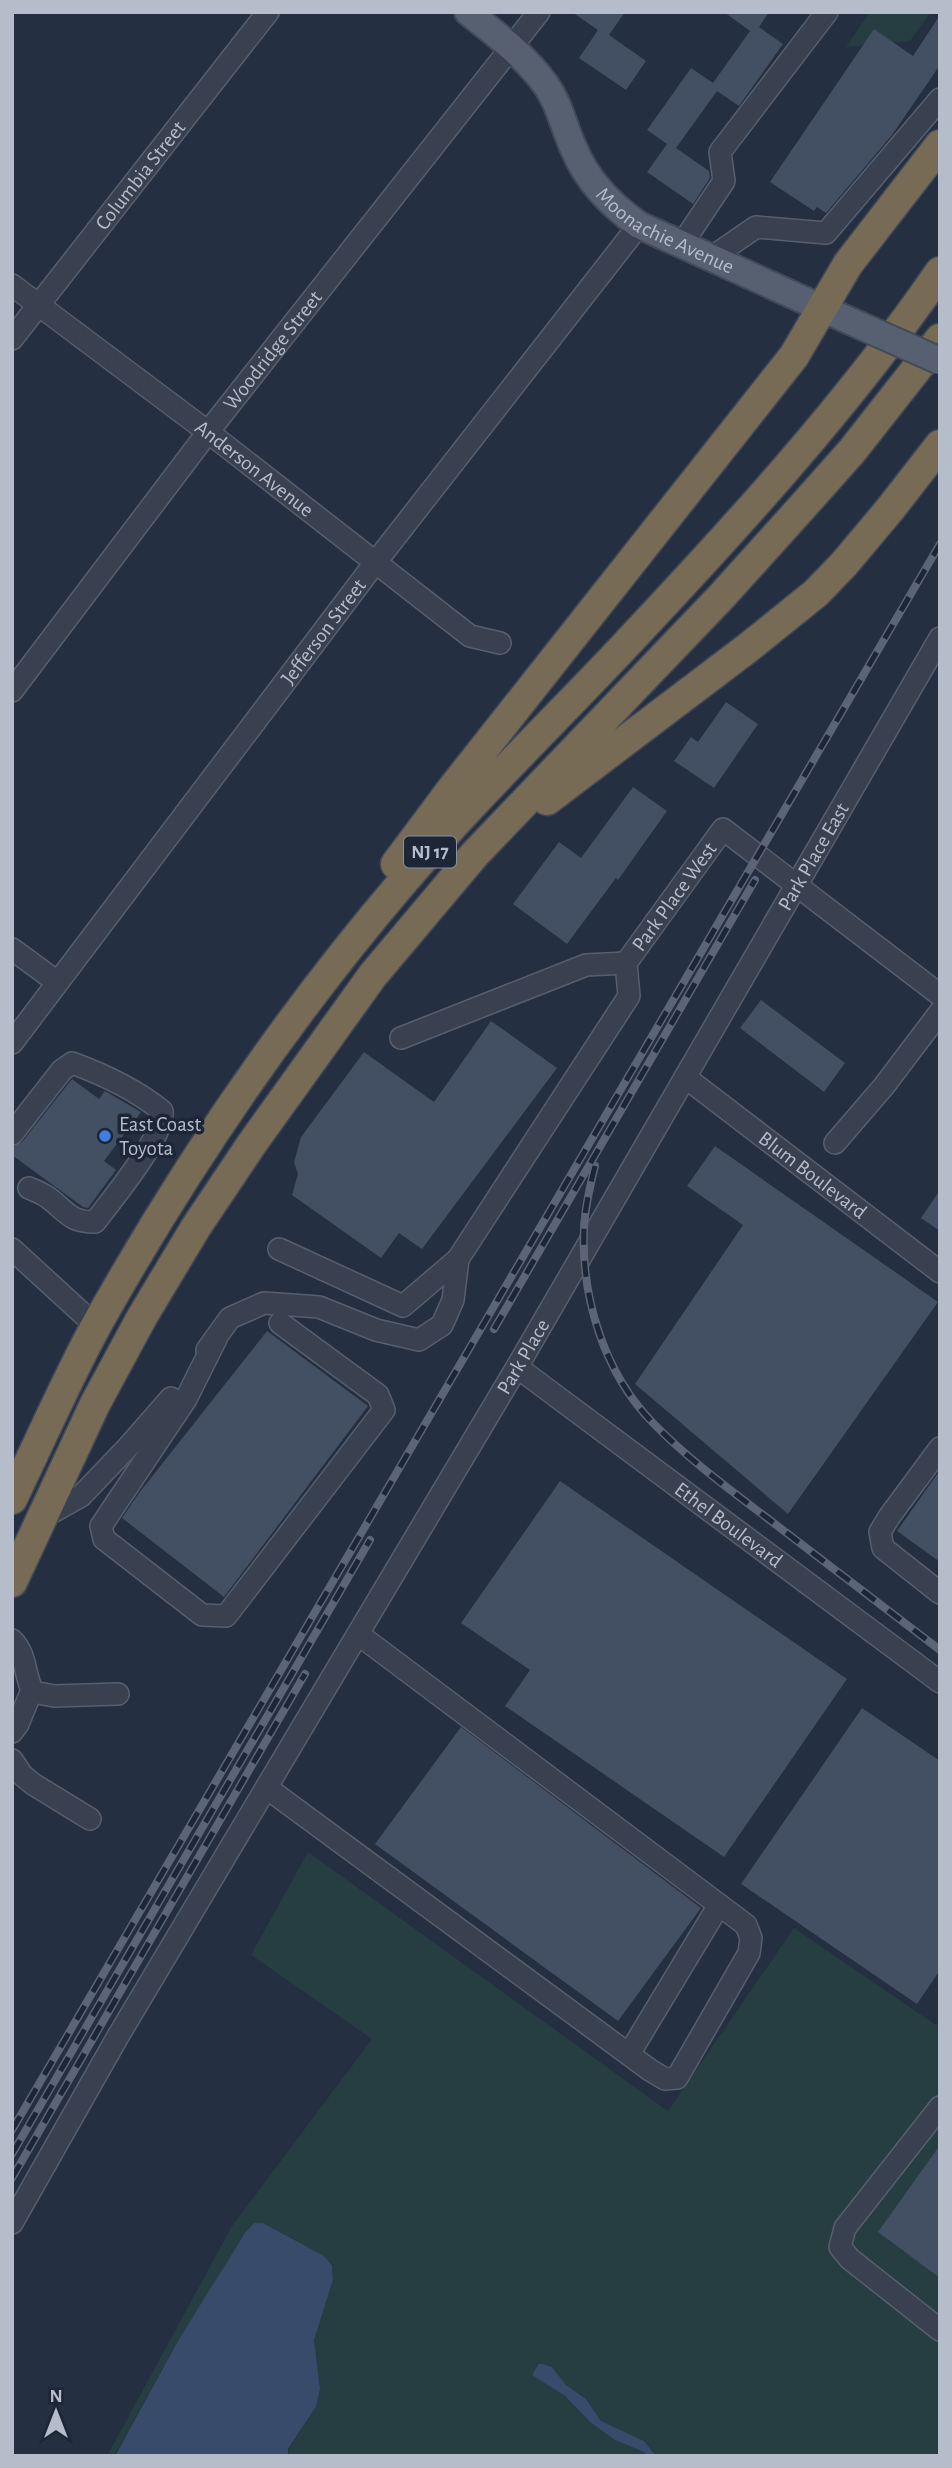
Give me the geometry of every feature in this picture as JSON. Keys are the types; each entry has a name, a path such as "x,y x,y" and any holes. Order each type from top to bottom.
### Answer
{"highway":[{"path":"272,1050 382,883 452,789 794,356 848,264 940,145"},
{"name":"NJ 17","path":"12,1499 96,1326 166,1206 272,1050 343,955 402,883 513,760 721,541 818,429 940,272"},
{"name":"NJ 17","path":"12,1582 100,1393 142,1317 196,1227 251,1145 373,975 474,855 722,597 852,451 940,339"},
{"path":"474,855 760,639 816,593 886,514 940,445"}],"main road":[{"name":"Moonachie Avenue","path":"468,12 513,47 546,85 558,106 574,150 587,174 605,197 639,225 940,361"}],"street":[{"name":"Columbia Street","path":"12,339 268,12"},
{"name":"Woodridge Street","path":"12,691 208,432 539,12"},
{"path":"682,244 724,181 720,152 827,12"},
{"path":"711,258 756,226 826,233 940,99"},
{"name":"Jefferson Street","path":"12,1043 375,563 639,225"},
{"name":"Anderson Avenue","path":"12,285 208,432 470,636 500,643"},
{"name":"Park Place East","path":"685,1077 940,638"},
{"name":"Park Place West","path":"626,963 723,829 797,885"},
{"path":"797,885 940,995"},
{"path":"12,949 57,982"},
{"path":"279,1249 403,1306 458,1259 629,996 626,963 586,965 401,1038"},
{"path":"835,1143 884,1086 940,1012"},
{"path":"12,1135 62,1070 72,1063 110,1077 148,1099 162,1111 163,1118 151,1144 95,1222 79,1222 49,1198 29,1188"},
{"name":"Blum Boulevard","path":"685,1077 940,1272"},
{"name":"Park Place","path":"12,2222 117,2038 517,1367 685,1077"},
{"path":"12,1249 96,1326"},
{"path":"40,1519 81,1496 166,1406 230,1318 264,1303 318,1307 376,1330 419,1340 442,1325 453,1300 458,1259"},
{"path":"216,1339 186,1399 101,1526 104,1539 202,1615 226,1616 384,1410 378,1395 280,1323"},
{"name":"Ethel Boulevard","path":"517,1367 940,1682"},
{"path":"940,1448 880,1532 883,1548 940,1593"},
{"path":"267,1788 629,2054 665,2079 677,2078 749,1953 751,1938 746,1925 358,1634"},
{"path":"12,1640 23,1655 28,1683 32,1690 54,1696 118,1694"},
{"path":"12,1732 32,1690"},
{"path":"12,1760 22,1775 33,1784 90,1819"},
{"path":"629,2054 719,1905"},
{"path":"940,2107 845,2228 840,2247 850,2259 940,2330"}],"green space":[{"path":"870,12 931,12 910,41 846,47"},
{"path":"308,1852 668,2111 794,1928 936,2025 940,2021 940,2456 656,2456 644,2441 601,2421 586,2399 566,2385 552,2367 539,2363 532,2375 565,2396 590,2422 615,2440 644,2452 646,2456 288,2456 289,2449 316,2407 320,2389 314,2340 333,2280 332,2267 324,2256 263,2223 254,2223 245,2233 179,2339 114,2456 107,2456 232,2226 372,2039 251,1955"}],"water":[{"path":"254,2223 263,2223 324,2256 332,2266 333,2280 314,2340 320,2389 316,2407 288,2449 288,2456 115,2456 179,2339 245,2233"},
{"path":"539,2363 552,2367 566,2385 586,2399 601,2421 644,2441 656,2456 646,2456 644,2452 615,2440 590,2422 565,2396 532,2375"}],"building":[{"path":"572,12 625,12 609,35 646,61 626,90 579,58 598,30"},
{"path":"724,12 769,12 759,27 783,44 739,106 717,91 676,148 709,171 710,178 693,204 647,172 667,144 647,130 691,68 713,83 750,31"},
{"path":"940,15 940,65 892,135 826,213 817,207 814,211 770,182 874,29 913,56"},
{"path":"726,702 758,724 714,788 674,761 691,737 698,742"},
{"path":"633,787 667,811 618,880 616,878 567,944 513,904 559,842 581,858"},
{"path":"761,1000 845,1063 824,1092 740,1028"},
{"path":"491,1021 557,1068 422,1249 399,1233 381,1258 292,1195 298,1174 294,1162 301,1137 364,1052 434,1102"},
{"path":"72,1079 99,1099 105,1091 141,1112 104,1161 116,1170 88,1208 12,1155 13,1147 22,1142"},
{"path":"715,1146 938,1302 788,1514 635,1384 743,1225 687,1186"},
{"path":"940,1190 940,1231 921,1218"},
{"path":"267,1331 368,1406 224,1597 122,1518"},
{"path":"940,1470 940,1562 897,1531"},
{"path":"560,1481 847,1679 724,1857 505,1706 530,1670 461,1623"},
{"path":"862,1708 940,1761 940,1970 917,2004 741,1884"},
{"path":"461,1727 701,1908 618,2021 375,1844"},
{"path":"940,2145 940,2278 878,2232"}],"railway":[{"path":"12,2130 940,544"},
{"path":"494,1329 755,880"},
{"path":"595,1166 585,1220 584,1254 587,1281 599,1333 609,1358 636,1403 667,1437 712,1476 940,1650"},
{"path":"12,2154 370,1540"},
{"path":"12,2178 305,1674"}],"place":[{"name":"East Coast Toyota","path":"105,1136"}]}
